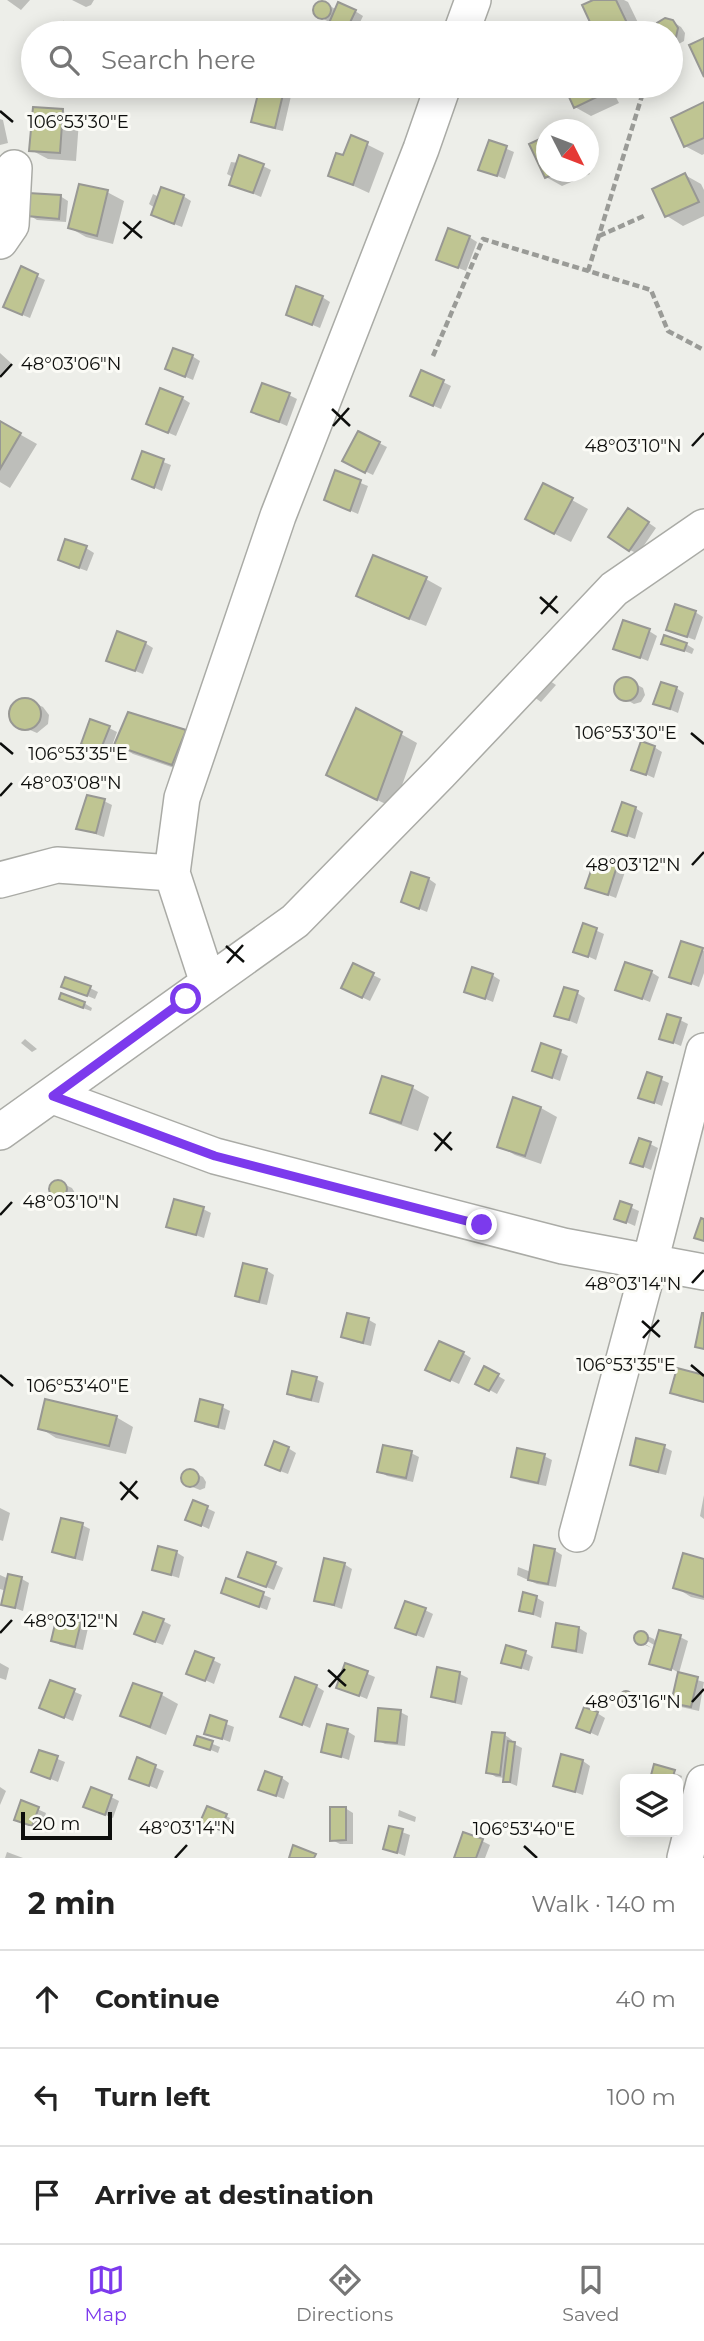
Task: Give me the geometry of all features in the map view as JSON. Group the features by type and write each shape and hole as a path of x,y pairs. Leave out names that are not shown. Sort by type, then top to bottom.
{"street":[{"path":"465,21 473,0"},
{"path":"208,983 172,873 182,797 278,516 439,98"},
{"path":"0,241 11,225 14,168"},
{"path":"0,1132 295,921 450,763 614,589 704,527"},
{"path":"0,880 57,865 172,873"},
{"path":"578,1534 704,1051"},
{"path":"53,1096 215,1156 563,1246 704,1272"},
{"path":"685,1858 704,1783"}],"path":[{"path":"587,271 641,98"},
{"path":"598,236 646,215"},
{"path":"433,356 483,239 651,290 668,331 704,350"}],"building":[{"path":"593,0 616,0 626,21 589,21 582,5"},
{"path":"318,1 326,1 331,10 329,17 318,19 313,14 313,6"},
{"path":"338,2 356,10 351,21 330,21"},
{"path":"704,38 704,77 689,45"},
{"path":"257,98 282,98 275,128 251,122"},
{"path":"569,98 595,98 574,108"},
{"path":"704,102 704,138 684,147 671,118"},
{"path":"33,107 63,109 60,153 29,151"},
{"path":"351,135 368,142 353,185 328,176 336,153 343,155"},
{"path":"489,140 507,146 497,176 478,170"},
{"path":"536,141 536,159 529,144"},
{"path":"239,155 264,164 253,193 229,185"},
{"path":"685,173 699,202 665,217 652,189"},
{"path":"79,184 108,190 97,236 68,228"},
{"path":"161,187 184,195 174,224 151,215"},
{"path":"28,193 61,195 59,219 27,216"},
{"path":"448,228 470,236 458,268 436,260"},
{"path":"21,266 38,274 22,315 3,307"},
{"path":"296,286 323,296 312,325 286,315"},
{"path":"173,348 193,355 185,377 165,369"},
{"path":"421,370 444,380 433,406 410,396"},
{"path":"262,383 290,393 279,422 251,412"},
{"path":"160,388 183,397 168,433 146,424"},
{"path":"0,421 21,433 0,469"},
{"path":"358,431 380,442 365,473 342,461"},
{"path":"142,451 164,459 154,488 132,479"},
{"path":"335,470 361,480 350,511 324,500"},
{"path":"543,483 573,498 554,534 525,519"},
{"path":"628,508 649,522 629,551 608,537"},
{"path":"65,539 87,546 79,568 58,560"},
{"path":"373,555 427,577 409,619 356,596"},
{"path":"675,604 696,611 687,637 666,630"},
{"path":"623,620 650,629 640,658 613,649"},
{"path":"117,631 146,642 135,671 106,661"},
{"path":"664,635 687,643 684,651 661,644"},
{"path":"626,677 634,681 638,689 634,697 626,701 618,697 614,689 618,681"},
{"path":"661,682 677,687 670,709 653,704"},
{"path":"25,698 36,703 41,714 36,725 25,730 14,725 9,714 14,703"},
{"path":"356,708 402,732 377,800 326,775"},
{"path":"128,712 186,730 172,765 114,745"},
{"path":"90,719 110,726 100,751 81,744"},
{"path":"641,741 655,746 646,775 631,770"},
{"path":"87,795 105,799 96,833 76,829"},
{"path":"622,802 636,807 627,836 612,831"},
{"path":"595,859 617,866 608,895 585,888"},
{"path":"411,872 429,878 419,909 401,902"},
{"path":"583,923 597,928 588,957 573,952"},
{"path":"681,941 703,948 691,984 669,977"},
{"path":"625,962 652,971 642,999 615,990"},
{"path":"353,963 374,973 362,998 341,988"},
{"path":"472,967 493,974 485,999 464,992"},
{"path":"65,977 91,986 87,996 61,987"},
{"path":"564,987 578,991 569,1020 554,1016"},
{"path":"61,993 85,1002 83,1008 59,999"},
{"path":"667,1014 681,1018 673,1043 659,1039"},
{"path":"541,1043 561,1050 552,1078 532,1071"},
{"path":"647,1072 662,1077 654,1103 638,1098"},
{"path":"382,1076 413,1086 401,1123 370,1113"},
{"path":"513,1097 541,1107 525,1156 497,1147"},
{"path":"639,1138 651,1142 643,1167 630,1163"},
{"path":"54,1180 62,1180 67,1189 65,1196 54,1198 49,1193 49,1185"},
{"path":"174,1199 204,1207 196,1235 166,1227"},
{"path":"620,1201 632,1205 626,1223 614,1219"},
{"path":"701,1218 704,1219 704,1241 694,1238"},
{"path":"243,1263 267,1269 259,1302 235,1296"},
{"path":"347,1313 369,1318 363,1343 341,1337"},
{"path":"704,1313 704,1349 695,1347"},
{"path":"439,1341 464,1352 450,1381 425,1370"},
{"path":"484,1366 499,1374 489,1391 475,1384"},
{"path":"677,1368 704,1375 704,1402 670,1393"},
{"path":"292,1371 317,1377 311,1400 287,1394"},
{"path":"45,1399 117,1416 109,1446 38,1429"},
{"path":"200,1399 223,1405 218,1427 195,1421"},
{"path":"636,1438 665,1445 658,1472 630,1465"},
{"path":"274,1441 289,1447 280,1471 265,1465"},
{"path":"383,1445 412,1451 406,1478 377,1472"},
{"path":"517,1448 545,1454 538,1483 511,1477"},
{"path":"186,1469 194,1469 199,1478 197,1485 186,1487 181,1482 181,1474"},
{"path":"193,1500 208,1506 201,1526 185,1520"},
{"path":"61,1518 83,1523 75,1558 52,1552"},
{"path":"534,1545 555,1549 548,1584 528,1580"},
{"path":"158,1546 177,1551 171,1575 152,1570"},
{"path":"247,1552 276,1562 266,1587 238,1577"},
{"path":"683,1553 704,1559 704,1597 673,1588"},
{"path":"324,1558 345,1563 334,1605 314,1601"},
{"path":"8,1574 22,1577 15,1608 1,1605"},
{"path":"226,1578 264,1592 259,1607 221,1593"},
{"path":"523,1592 537,1596 533,1614 519,1611"},
{"path":"405,1601 426,1608 416,1635 395,1628"},
{"path":"143,1612 164,1619 155,1642 134,1634"},
{"path":"57,1616 81,1622 75,1647 51,1641"},
{"path":"556,1623 579,1627 576,1651 552,1647"},
{"path":"659,1630 681,1635 671,1670 649,1664"},
{"path":"641,1631 646,1633 646,1643 641,1645 636,1643 634,1638 636,1633"},
{"path":"506,1645 526,1651 521,1668 501,1663"},
{"path":"195,1651 214,1658 205,1681 186,1674"},
{"path":"345,1663 368,1671 359,1696 336,1688"},
{"path":"437,1667 460,1672 455,1702 431,1697"},
{"path":"678,1672 698,1677 691,1707 671,1703"},
{"path":"295,1677 317,1685 302,1725 280,1717"},
{"path":"50,1680 75,1689 64,1718 39,1708"},
{"path":"133,1683 162,1693 150,1727 120,1716"},
{"path":"621,1692 631,1692 631,1702 621,1702"},
{"path":"584,1707 598,1712 590,1733 576,1728"},
{"path":"378,1708 401,1710 397,1743 375,1741"},
{"path":"210,1715 227,1721 222,1739 204,1734"},
{"path":"327,1724 348,1729 341,1757 321,1752"},
{"path":"492,1732 505,1733 500,1775 486,1773"},
{"path":"197,1736 213,1741 210,1750 194,1745"},
{"path":"508,1741 515,1742 510,1782 503,1782"},
{"path":"39,1750 58,1756 50,1779 31,1772"},
{"path":"561,1754 583,1760 575,1792 553,1786"},
{"path":"137,1757 156,1765 149,1786 129,1779"},
{"path":"654,1764 675,1770 674,1774 651,1774"},
{"path":"265,1771 282,1777 276,1796 258,1790"},
{"path":"91,1787 112,1795 105,1815 83,1807"},
{"path":"21,1800 39,1807 32,1826 14,1820"},
{"path":"207,1806 227,1814 220,1830 200,1822"},
{"path":"330,1807 346,1807 346,1840 330,1841"},
{"path":"389,1826 403,1829 397,1853 383,1849"},
{"path":"463,1832 483,1839 476,1858 454,1858"},
{"path":"293,1845 316,1854 314,1858 289,1858"}],"route":[{"path":"186,999 53,1096 215,1156 482,1225"}]}
